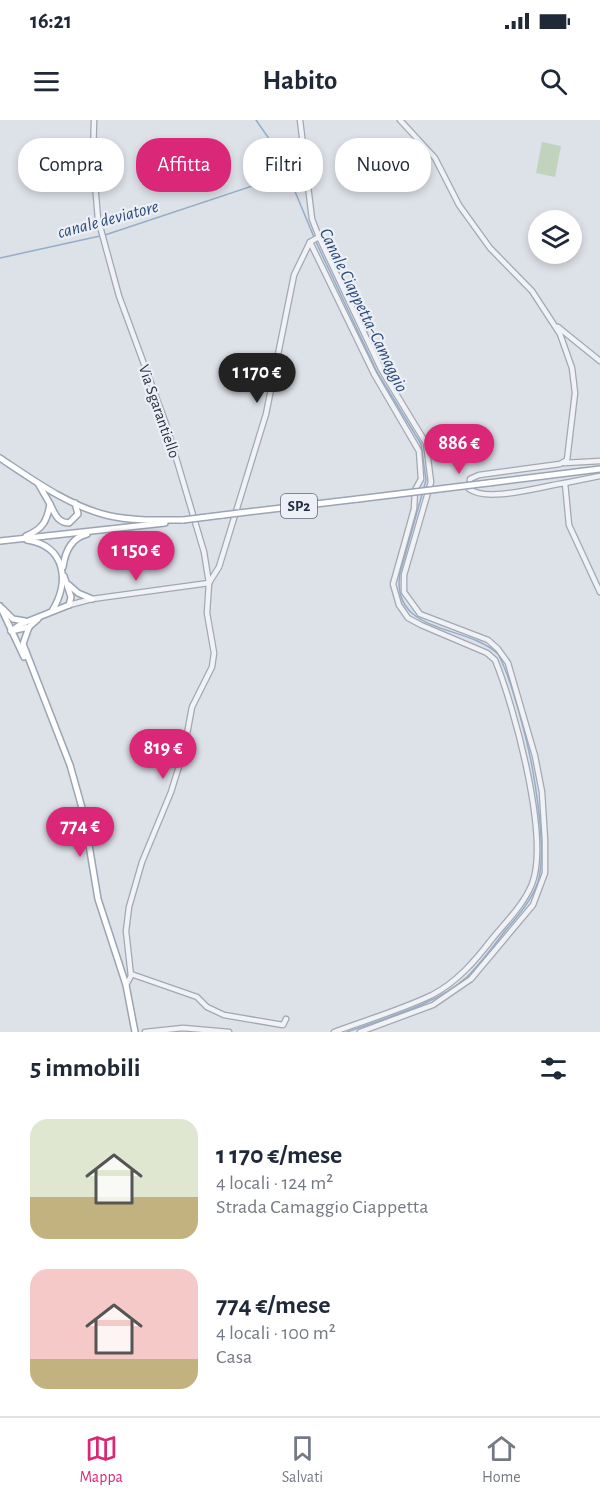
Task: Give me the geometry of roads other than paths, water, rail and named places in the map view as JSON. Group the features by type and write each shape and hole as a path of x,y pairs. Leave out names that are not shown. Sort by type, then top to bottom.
{"main road":[{"path":"0,458 38,483 75,503 101,513 122,518 183,520"},
{"name":"SP2","path":"0,541 600,469"},
{"path":"38,483 57,518 69,523 78,514 75,503"},
{"path":"19,539 40,529 47,521 50,504"},
{"path":"69,605 63,590 65,554 71,544 81,536 106,529"},
{"path":"19,539 41,544 52,550 68,584 71,597 69,605"},
{"path":"68,584 78,593 92,599"},
{"path":"52,611 63,590"},
{"path":"11,631 69,605"},
{"path":"0,606 13,619 29,624"},
{"path":"0,606 35,680 70,765 84,815 98,899 126,986 135,1032"},
{"path":"29,624 23,644 35,680"}],"street":[{"name":"Via Sgarantiello","path":"94,120 95,202 101,232 119,296 183,478 204,552 209,583"},
{"path":"300,120 314,239 345,313 393,409 413,438 420,460 422,480 415,490 414,509 394,574 395,594 408,618 488,653 495,660 521,741 531,794 536,869 533,882 519,905 460,975 433,994 334,1032"},
{"path":"400,120 435,158 459,204 490,248 532,291 555,324 567,351 575,393 567,460 564,463"},
{"path":"314,239 353,309 381,369 426,443 432,472 404,575 404,592 414,609 435,622 488,640 508,663 542,792 545,873 539,893 528,912 461,988 433,1005 360,1032"},
{"path":"126,986 130,982 131,974 126,931 129,907 142,862 171,792 184,750 192,707 214,660 214,645 207,613 209,583 219,567 263,425 288,298 298,265 314,239"},
{"path":"345,313 353,309"},
{"path":"555,324 600,361"},
{"path":"393,409 402,403"},
{"path":"600,461 564,463 487,473 473,477 468,483 474,493 501,494 600,477"},
{"path":"565,483 569,525 600,592"},
{"path":"408,530 417,532"},
{"path":"69,605 92,599 209,583"},
{"path":"431,630 435,622"},
{"path":"506,693 516,691"},
{"path":"531,794 542,792"},
{"path":"519,905 528,912"},
{"path":"131,974 197,997 207,1007 234,1018 283,1024 286,1019"},
{"path":"377,1016 380,1025"},
{"path":"146,1032 183,1028 229,1032"}],"waterway":[{"name":"Canale Ciappetta-Camaggio","path":"256,120 279,153 316,242 377,372 421,444 426,480 400,573 400,593 407,608 418,618 484,644 498,654 509,679 523,729 539,812 541,857 538,882 524,908 477,966 467,977 440,996 410,1010 347,1032"},
{"name":"canale deviatore","path":"105,235 243,189"},
{"name":"canale deviatore","path":"0,258 100,236"}]}
